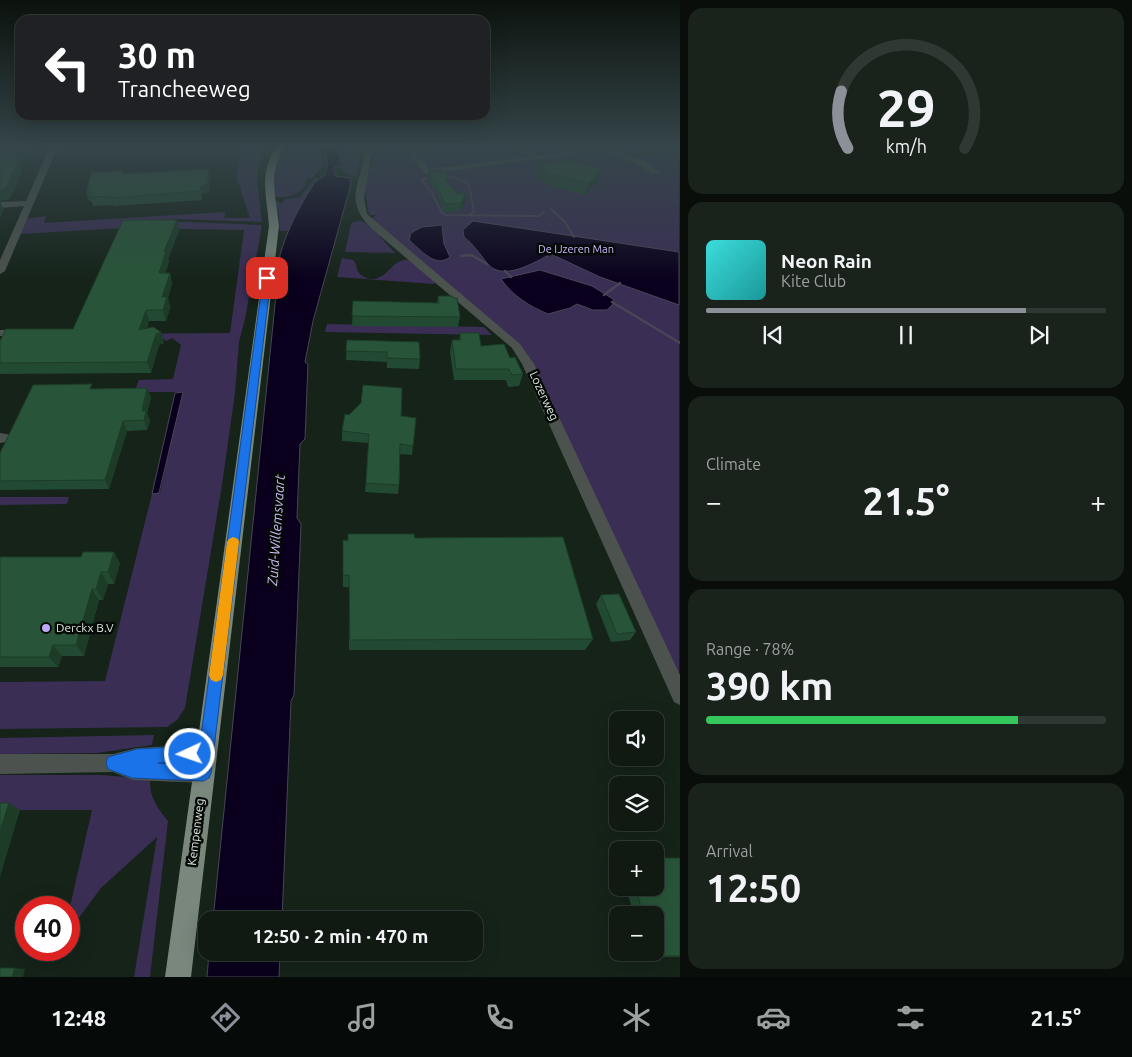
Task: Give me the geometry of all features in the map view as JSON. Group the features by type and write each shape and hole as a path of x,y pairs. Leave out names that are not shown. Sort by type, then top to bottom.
{"main road":[{"name":"Kempenweg","path":"178,977 274,226 269,192"}],"street":[{"path":"0,271 34,192"},
{"name":"Lozerweg","path":"361,192 361,210 375,227 516,346 528,364 680,696"},
{"path":"0,205 29,203"},
{"path":"0,333 36,333"},
{"path":"0,764 114,763 132,770 205,763"}],"green space":[{"path":"241,192 258,192 262,222 175,219 164,221 262,225 239,342 235,393 222,485 185,708 177,720 167,727 0,729 0,682 105,681 152,494 160,493 182,392 134,392 139,380 173,379 181,345 172,338 166,341 156,334 79,334 230,333 244,230 123,228 19,234 25,219 46,216 44,223 225,212 224,218 250,218"},
{"path":"273,192 299,192 283,197 273,196"},
{"path":"304,192 309,192 288,231 280,231 279,215 274,199 282,204 285,199 300,197"},
{"name":"De IJzeren Man","path":"365,192 679,192 679,698 550,407 509,340 371,219 377,215 369,215"},
{"path":"361,221 369,226 396,253 345,252 351,224"},
{"path":"342,258 353,260 360,274 370,279 379,277 397,263 409,259 435,282 434,284 337,277"},
{"path":"327,324 484,327 492,335 325,332"},
{"path":"0,497 69,497 67,504 0,505"},
{"path":"154,735 152,745 97,753 0,754 0,738"},
{"path":"0,775 101,775 150,779 154,801 168,821 150,977 134,977 157,837 101,888 80,916 80,896 72,896 92,810 0,810"}],"water":[{"name":"Zuid-Willemsvaart","path":"309,192 349,192 313,321 305,362 308,364 305,439 300,444 297,518 301,524 282,911 214,911 280,255 290,228"},
{"path":"473,221 679,252 679,305 600,277 551,254 519,269 501,271 494,269 464,237 463,230"},
{"path":"442,225 444,244 450,257 444,260 433,259 409,240 411,233 422,227"},
{"path":"540,270 592,286 613,299 614,303 607,310 593,310 577,304 548,314 522,300 501,279"},
{"path":"183,392 159,493 152,494 175,393"},
{"path":"208,961 280,961 279,977 207,977"}],"building":[{"path":"86,192 192,192 111,198 112,196 90,197 92,192"},
{"path":"439,192 466,194 461,203 445,204"},
{"path":"123,220 177,220 164,251 166,251 159,273 170,273 162,297 167,297 163,310 146,310 139,330 153,327 161,332 156,334 147,362 0,363 0,341 6,329 73,329"},
{"path":"438,296 457,298 460,317 352,316 353,301 439,303"},
{"path":"460,333 479,333 481,346 504,344 510,358 515,357 523,374 512,375 509,369 456,369 452,340 461,340"},
{"path":"347,340 419,342 420,359 387,358 387,352 346,351"},
{"path":"92,384 90,389 147,388 142,411 146,411 144,420 123,421 105,480 0,481 0,453 33,385"},
{"path":"363,385 402,388 401,416 416,418 413,446 400,444 399,485 366,483 369,434 342,431 345,414 349,415 361,403"},
{"path":"348,534 414,534 415,538 563,537 593,639 350,640 349,575 343,575 343,540 348,541"},
{"name":"Derckx B.V","path":"83,552 114,552 108,572 101,572 96,589 92,589 76,645 53,645 49,657 0,657 0,557 81,557"},
{"path":"619,594 636,632 617,634 601,595"},
{"path":"0,803 9,803 0,831"},
{"path":"664,858 680,858 680,956 664,956 664,906 641,906 638,896 664,896"},
{"path":"0,968 15,968 12,977 0,977"}],"waterway":[{"path":"431,192 442,213 445,215 539,216 544,212"},
{"path":"470,192 474,211 471,214"},
{"path":"550,208 565,222 574,237"},
{"path":"461,256 471,255 487,264"},
{"path":"505,271 511,277"},
{"path":"604,295 620,283"},
{"path":"612,302 680,343"}],"slow traffic":[{"path":"216,675 233,542"}],"place":[{"name":"Derckx B.V","path":"46,628"}],"route":[{"path":"190,754 137,757 114,763 132,770 203,773 267,278"}]}
